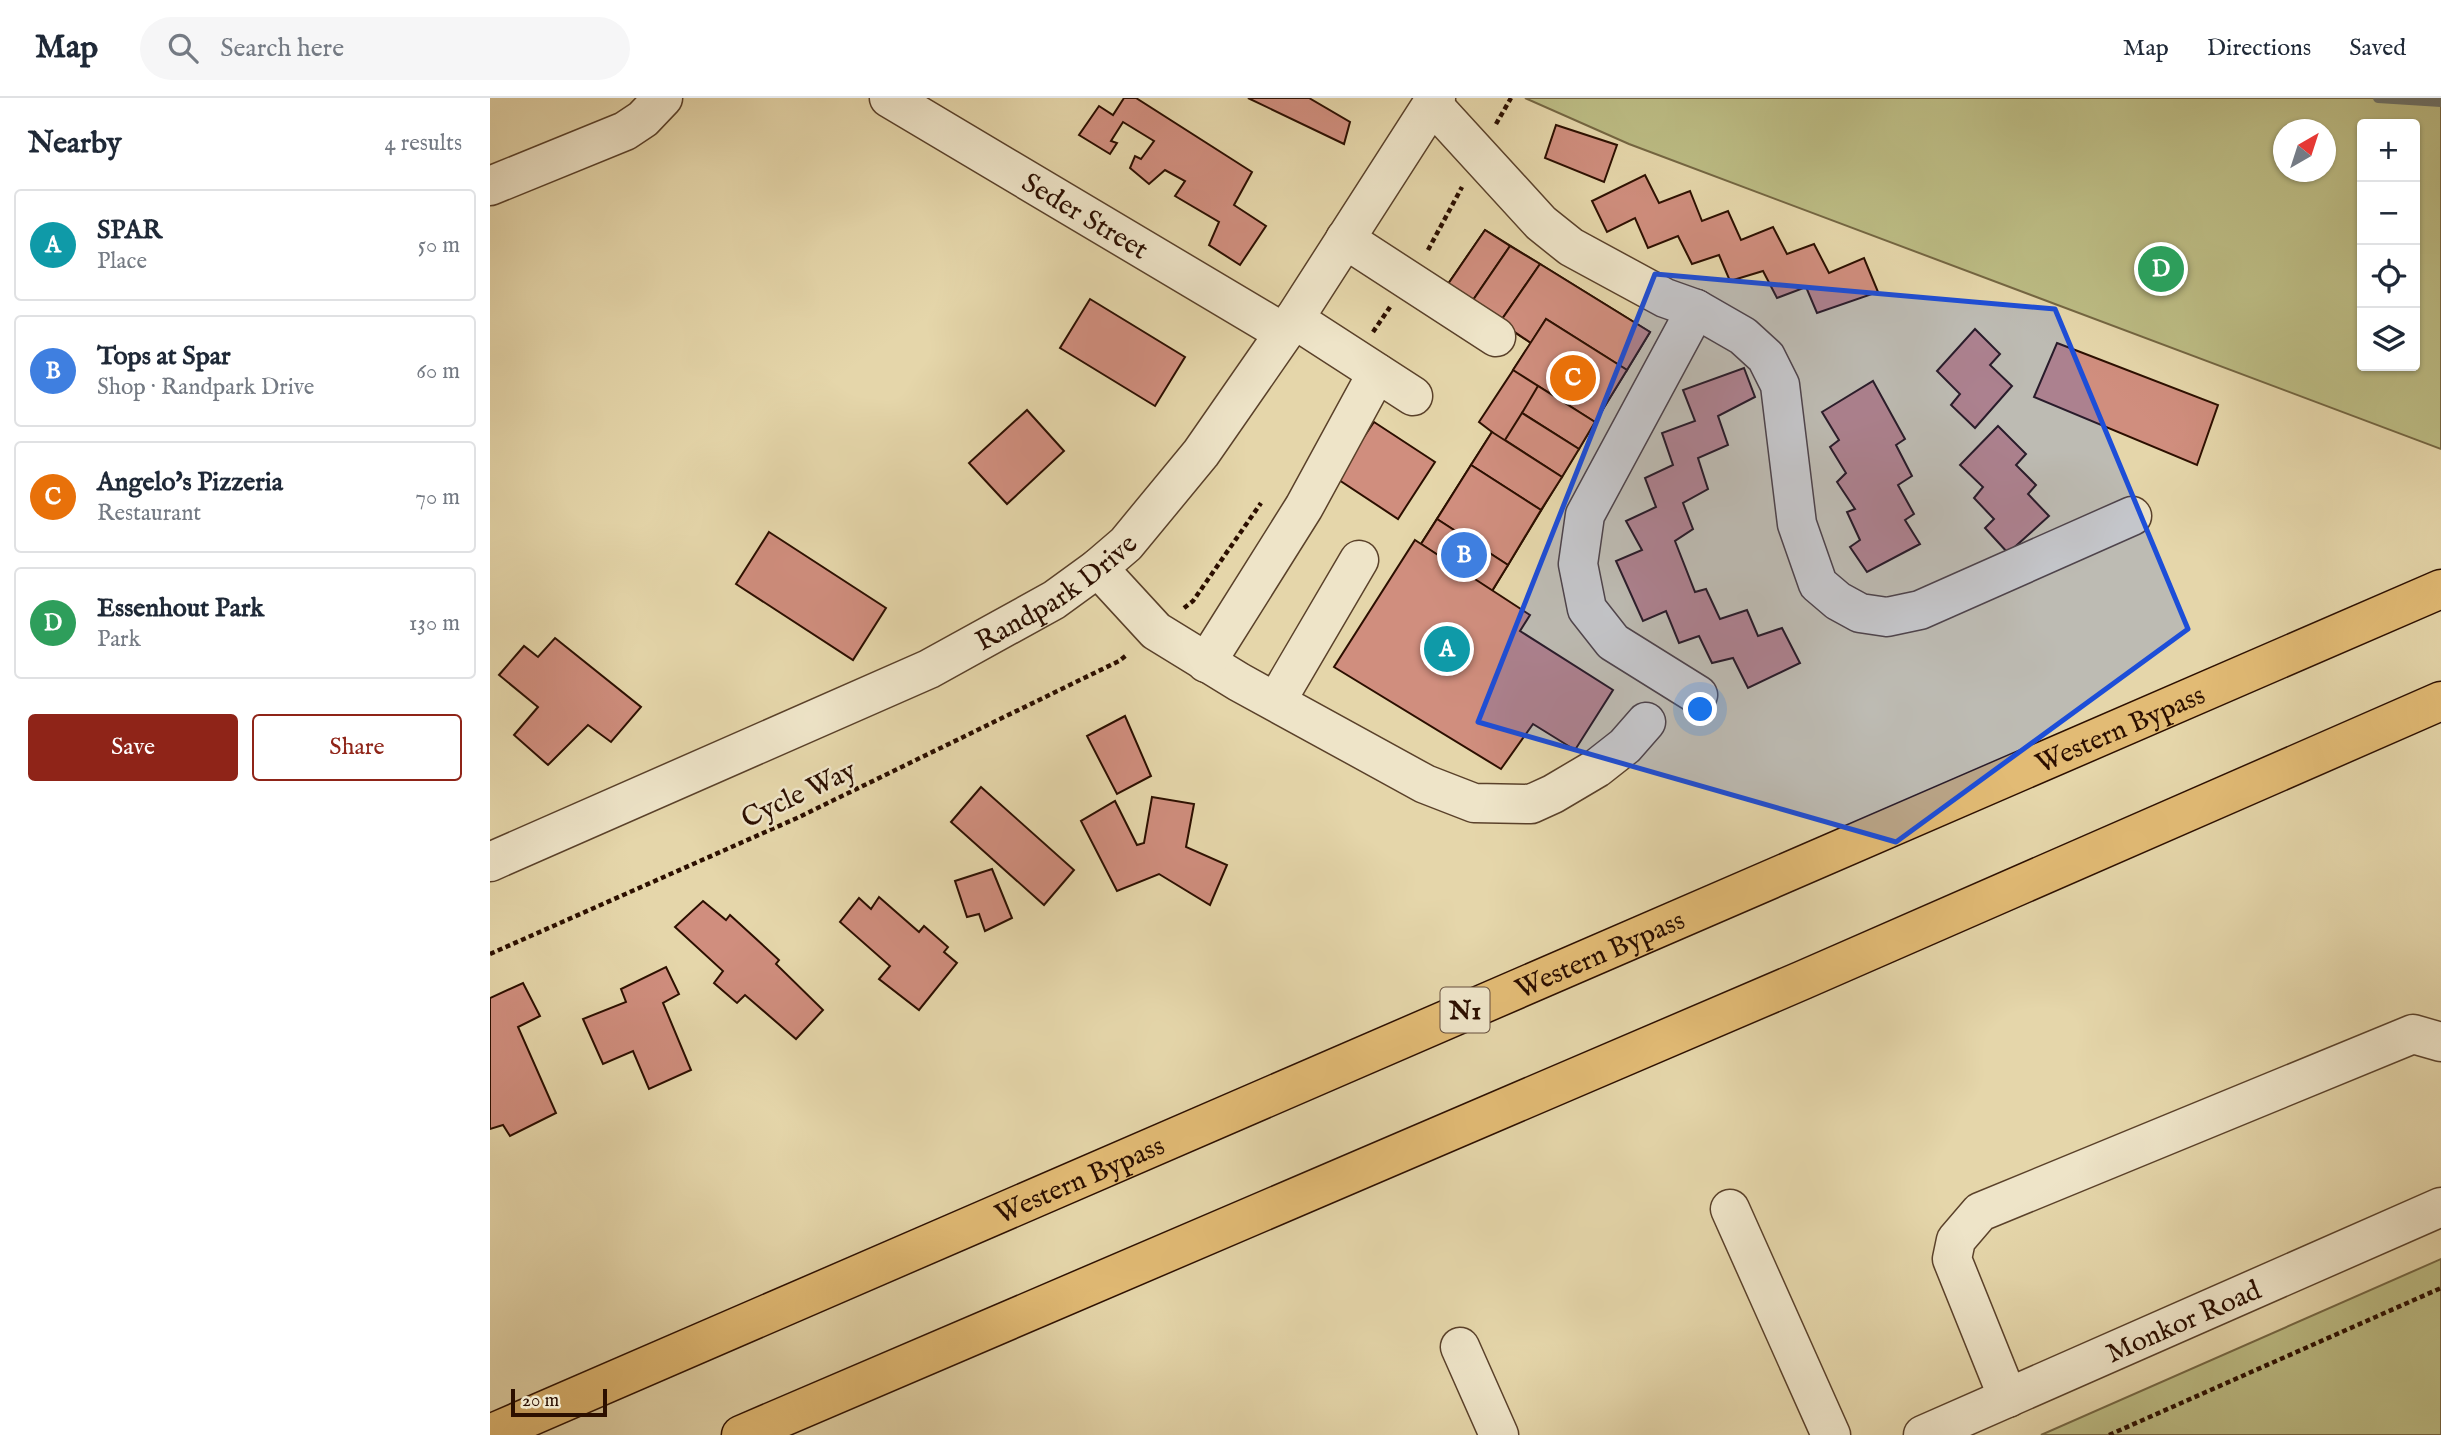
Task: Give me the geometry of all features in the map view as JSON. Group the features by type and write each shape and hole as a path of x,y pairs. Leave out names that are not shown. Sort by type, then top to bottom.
{"highway":[{"name":"Western Bypass","path":"490,1434 2441,589"},
{"path":"741,1435 1803,980 2441,701"}],"street":[{"path":"490,187 625,131 643,120 663,98"},
{"name":"Seder Street","path":"889,98 1289,326 1377,373 1413,396"},
{"path":"1434,101 1541,223 1571,247 1665,298 1696,309 1743,336 1766,357 1780,385 1797,524 1804,549 1818,584 1838,601 1860,613 1887,617 1920,610 2132,516"},
{"name":"Randpark Drive","path":"490,862 929,669 1054,600 1098,568 1126,544 1201,453 1289,326 1434,101"},
{"path":"1345,239 1496,337"},
{"path":"1696,309 1585,515 1578,564 1587,610 1613,642 1698,695"},
{"path":"1206,663 1304,507 1377,373"},
{"path":"1277,700 1359,559"},
{"path":"1098,568 1156,631 1206,663 1435,788 1474,803 1506,806 1531,804 1553,794 1597,768 1625,746 1646,722"},
{"path":"2008,1398 1952,1259 1956,1240 1980,1212 2413,1034 2441,1042"},
{"name":"Monkor Road","path":"1923,1435 2441,1207"},
{"path":"1730,1209 1831,1435"},
{"path":"1460,1347 1499,1435"}],"path":[{"name":"Cycle Way","path":"490,954 797,818 1119,661"},
{"path":"2109,1435 2441,1288"}],"highlighted area":[{"path":"1655,274 2055,309 2188,629 1896,842 1478,722"}],"green space":[{"path":"1525,98 2441,98 2441,449 1629,144"},
{"path":"2441,1259 2441,1435 2041,1435"}],"building":[{"path":"1124,98 1136,98 1252,172 1234,205 1266,226 1240,265 1209,245 1219,222 1175,196 1185,181 1165,170 1149,184 1130,168 1135,156 1141,159 1154,141 1123,122 1111,141 1117,143 1110,154 1079,135 1099,106 1113,115"},
{"path":"1248,98 1309,98 1350,122 1344,144"},
{"path":"1556,125 1617,145 1604,182 1545,158"},
{"path":"1645,175 1659,203 1690,191 1702,221 1728,211 1741,240 1773,227 1787,254 1814,244 1829,273 1864,258 1878,292 1817,313 1806,287 1777,298 1763,271 1730,281 1719,255 1692,264 1678,236 1648,248 1635,218 1607,232 1592,201"},
{"path":"1485,230 1650,332 1492,591 1421,544 1492,432 1479,422 1531,343 1446,287"},
{"path":"1485,230 1510,246 1471,303 1446,287"},
{"path":"1510,246 1540,264 1500,322 1471,303"},
{"path":"1540,264 1650,332 1627,370 1546,319 1531,343 1500,322"},
{"path":"1090,299 1185,357 1155,406 1060,348"},
{"path":"1546,319 1627,370 1595,422 1513,370"},
{"path":"1975,329 2000,354 1990,365 2012,386 1975,428 1951,405 1960,394 1937,371"},
{"path":"2057,343 2218,405 2197,465 2034,397"},
{"path":"1744,368 1755,397 1718,416 1728,445 1698,458 1708,489 1683,503 1693,529 1675,541 1695,592 1706,589 1720,619 1747,610 1758,636 1782,628 1800,663 1748,688 1733,658 1712,663 1699,636 1679,643 1666,611 1643,621 1616,561 1642,550 1626,521 1656,507 1645,478 1673,465 1662,433 1695,421 1683,390"},
{"path":"1873,381 1905,439 1896,445 1912,476 1898,485 1914,514 1905,520 1920,544 1867,572 1850,547 1860,540 1847,512 1855,509 1837,482 1846,473 1830,447 1839,440 1822,412"},
{"path":"1538,386 1595,422 1579,449 1522,413"},
{"path":"1027,410 1064,451 1007,504 969,463"},
{"path":"1522,413 1579,449 1562,477 1505,440"},
{"path":"1374,422 1435,462 1398,519 1336,478"},
{"path":"1998,426 2026,454 2016,465 2036,485 2028,494 2049,516 2008,553 1985,528 1994,519 1974,498 1983,487 1960,465"},
{"path":"1492,432 1562,477 1541,510 1471,465"},
{"path":"1471,465 1541,510 1508,565 1437,519"},
{"path":"1437,519 1508,565 1492,591 1421,544"},
{"path":"769,532 886,608 853,660 736,584"},
{"path":"1415,540 1530,615 1520,631 1613,690 1575,750 1533,724 1501,769 1334,667"},
{"path":"555,638 641,707 611,742 588,725 548,765 514,735 538,707 499,675 524,646 538,657"},
{"path":"1125,716 1151,776 1117,794 1087,736"},
{"path":"981,787 1074,870 1044,905 951,822"},
{"path":"1152,797 1194,804 1186,847 1227,865 1210,905 1159,874 1117,891 1081,821 1115,801 1137,845 1144,843"},
{"path":"992,869 1012,918 985,931 979,914 967,917 955,881"},
{"path":"879,897 919,932 924,926 948,947 944,952 957,963 919,1010 879,979 890,966 840,922 859,898 871,909"},
{"path":"703,901 726,920 730,915 779,960 776,964 823,1010 796,1039 745,995 737,1003 714,983 723,971 675,927"},
{"path":"666,967 679,994 663,1003 691,1070 649,1089 633,1051 603,1064 583,1019 626,1002 621,989"},
{"path":"523,983 540,1016 518,1027 556,1113 510,1136 503,1125 490,1129 490,998"}],"waterway":[{"path":"2378,98 2441,102"}],"place":[{"name":"Essenhout Park","path":"2161,269"},
{"name":"Angelo's Pizzeria","path":"1573,378"},
{"name":"Tops at Spar","path":"1464,555"},
{"name":"SPAR","path":"1447,649"}]}
